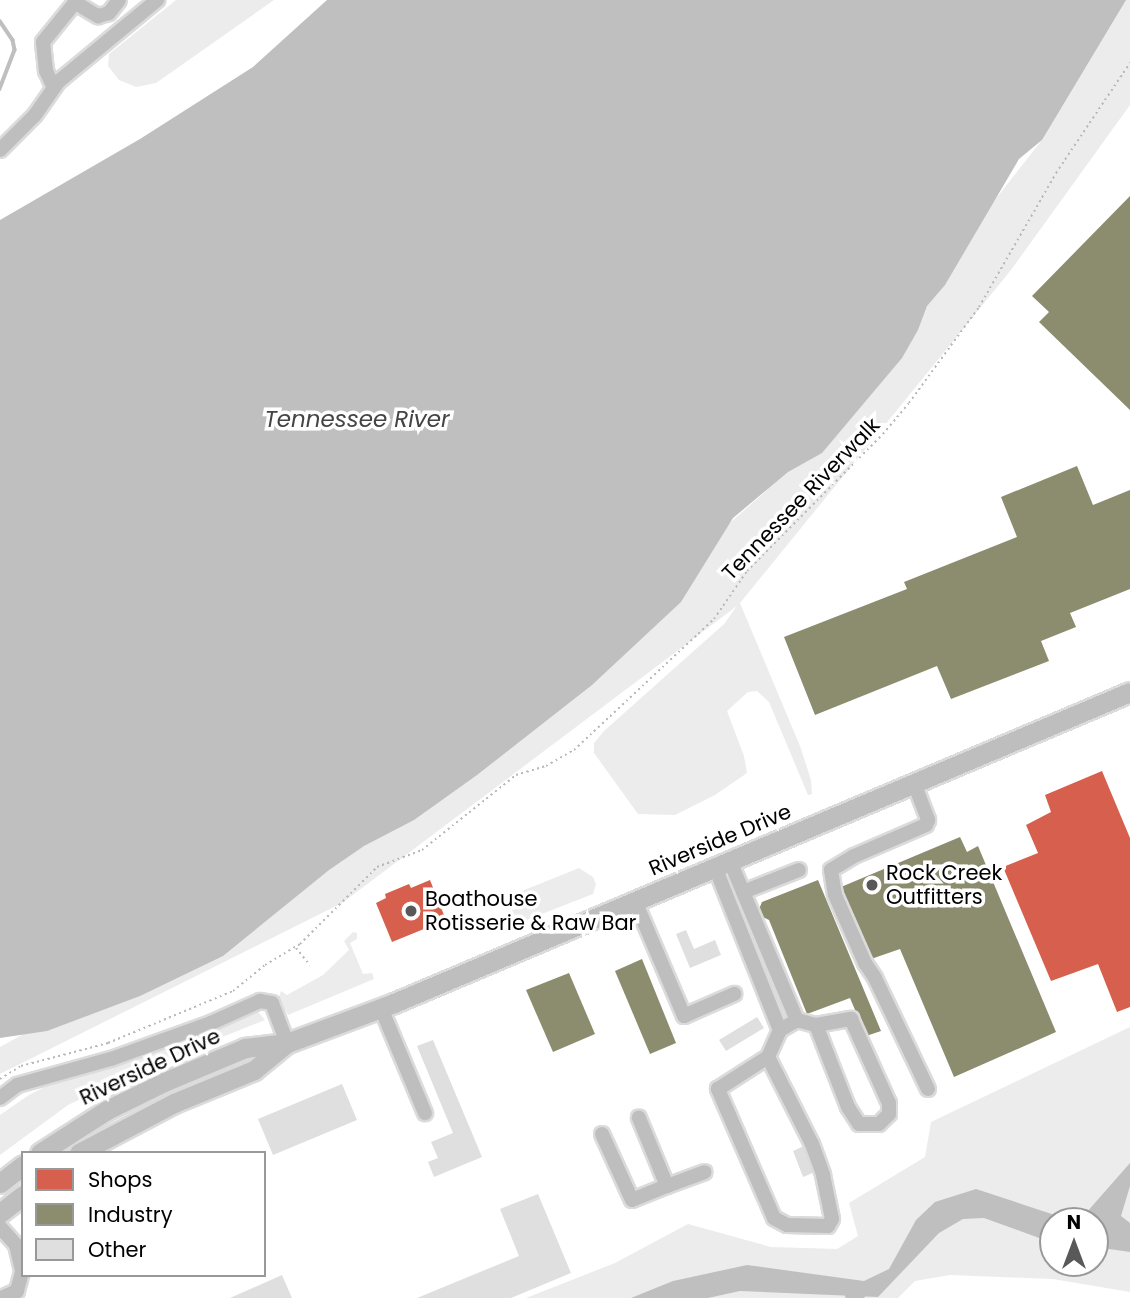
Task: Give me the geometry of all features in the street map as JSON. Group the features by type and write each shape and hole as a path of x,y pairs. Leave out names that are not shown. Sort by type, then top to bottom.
{"main road":[{"name":"Riverside Drive","path":"43,1151 107,1110 164,1082 245,1048 287,1042 381,1008 1130,692"},
{"name":"Riverside Drive","path":"83,1151 174,1103 254,1070 287,1042"},
{"path":"0,1183 21,1167"},
{"path":"0,1213 21,1197"}],"lane":[{"path":"53,86 46,71 43,41 60,18 77,1 98,16 108,13 119,0"},
{"path":"0,150 35,115 53,86 158,0"},
{"path":"914,783 928,820 926,825 854,856 831,870 835,895 928,1089"},
{"path":"723,864 743,892 797,1020"},
{"path":"723,864 780,1030"},
{"path":"743,892 799,870"},
{"path":"635,901 684,1016 734,993"},
{"path":"0,1098 17,1085 111,1059 211,1023 260,1001 272,1003 287,1042"},
{"path":"381,1008 425,1113"},
{"path":"768,1057 812,1144 823,1175 832,1219 828,1226 787,1225 774,1218 718,1089 768,1057 780,1030 797,1020 816,1026 851,1019 889,1103 889,1114 879,1124 859,1124 848,1107 816,1026"},
{"path":"639,1118 667,1186"},
{"path":"602,1134 632,1200 705,1172"},
{"path":"0,1227 16,1245 21,1268"},
{"path":"1,1298 17,1291 21,1276"}],"path":[{"name":"Tennessee Riverwalk","path":"0,1079 21,1066 108,1043 233,990 265,965 296,947 328,919 377,867 422,850 516,775 546,766 574,750 714,619 747,571 883,434 979,307 1056,173 1130,63"},
{"path":"296,947 310,965"}],"shaded area":[{"path":"176,0 274,0 156,83 136,87 119,80 108,66 109,54"},
{"path":"1114,0 1130,0 1130,105 1011,270 740,603 800,746 811,780 812,794 808,795 769,702 757,691 748,692 727,711 744,756 747,773 715,795 675,815 638,814 594,753 594,743 604,731 724,624 737,606 342,903 0,1074 0,1047 364,846 766,491 1042,140"},
{"path":"579,868 593,877 596,884 593,894 516,924 511,906 517,893"},
{"path":"729,883 733,885 789,1017 784,1023"},
{"path":"353,932 357,933 357,939 350,943 363,974 372,973 374,979 288,1015 278,999 281,991 287,995 323,975 349,950 344,941"},
{"path":"255,1008 265,1020 165,1060 68,1105 0,1155 0,1115 29,1095 52,1083 181,1041"},
{"path":"1130,1027 1130,1292 1053,1279 950,1275 915,1281 898,1298 526,1298 615,1263 688,1224 771,1247 837,1249 858,1236 849,1203 925,1157 931,1122"}],"water":[{"name":"Tennessee River","path":"327,0 1126,0 1042,140 1019,159 945,285 927,306 918,330 902,358 822,453 788,472 733,518 681,602 592,685 477,775 414,820 364,846 329,870 223,956 140,996 47,1031 0,1038 0,220 140,139 253,67"},
{"path":"1130,1163 1130,1186 1121,1216 1130,1223 1130,1252 1109,1249 1109,1207 1091,1207"},
{"path":"976,1189 1039,1210 1039,1238 984,1218 963,1219 939,1233 878,1297 740,1291 708,1298 631,1298 673,1281 747,1265 864,1281 889,1269 916,1220 935,1202"}],"building: Shops":[{"path":"1102,771 1130,838 1130,1007 1117,1012 1098,964 1051,981 1003,867 1038,853 1026,825 1051,812 1045,795"},
{"name":"Boathouse Rotisserie & Raw Bar","path":"430,880 446,920 392,942 376,903 386,898 385,894 409,884 411,888"}],"building: Industry":[{"path":"1130,196 1130,410 1039,322 1049,312 1032,296"},
{"path":"1077,466 1093,505 1130,490 1130,589 1070,613 1076,627 1041,641 1049,661 951,699 937,666 815,715 784,637 907,589 904,582 1017,537 1001,497"},
{"path":"960,837 967,852 978,846 1056,1032 954,1077 900,949 871,959 841,887"},
{"path":"818,880 881,1031 866,1036 850,998 807,1014 769,920 757,914 762,902"},
{"path":"642,959 676,1043 650,1054 615,971"},
{"path":"569,973 595,1034 553,1052 526,990"}],"building: Other":[{"path":"686,930 694,949 715,940 721,955 690,968 676,934"},
{"path":"757,1017 764,1028 726,1051 719,1040"},
{"path":"433,1040 482,1157 434,1177 428,1162 438,1158 431,1142 453,1133 417,1046"},
{"path":"342,1084 357,1120 273,1155 258,1119"},
{"path":"804,1146 815,1172 803,1177 793,1151"},
{"path":"538,1194 571,1273 511,1298 417,1298 519,1256 500,1209"},
{"path":"282,1275 292,1298 230,1298"}],"waterway":[{"path":"0,21 13,40 15,50 0,89"},
{"path":"847,1296 863,1296"}],"place":[{"name":"Rock Creek Outfitters","path":"872,885"},
{"name":"Boathouse Rotisserie & Raw Bar","path":"411,911"}]}
